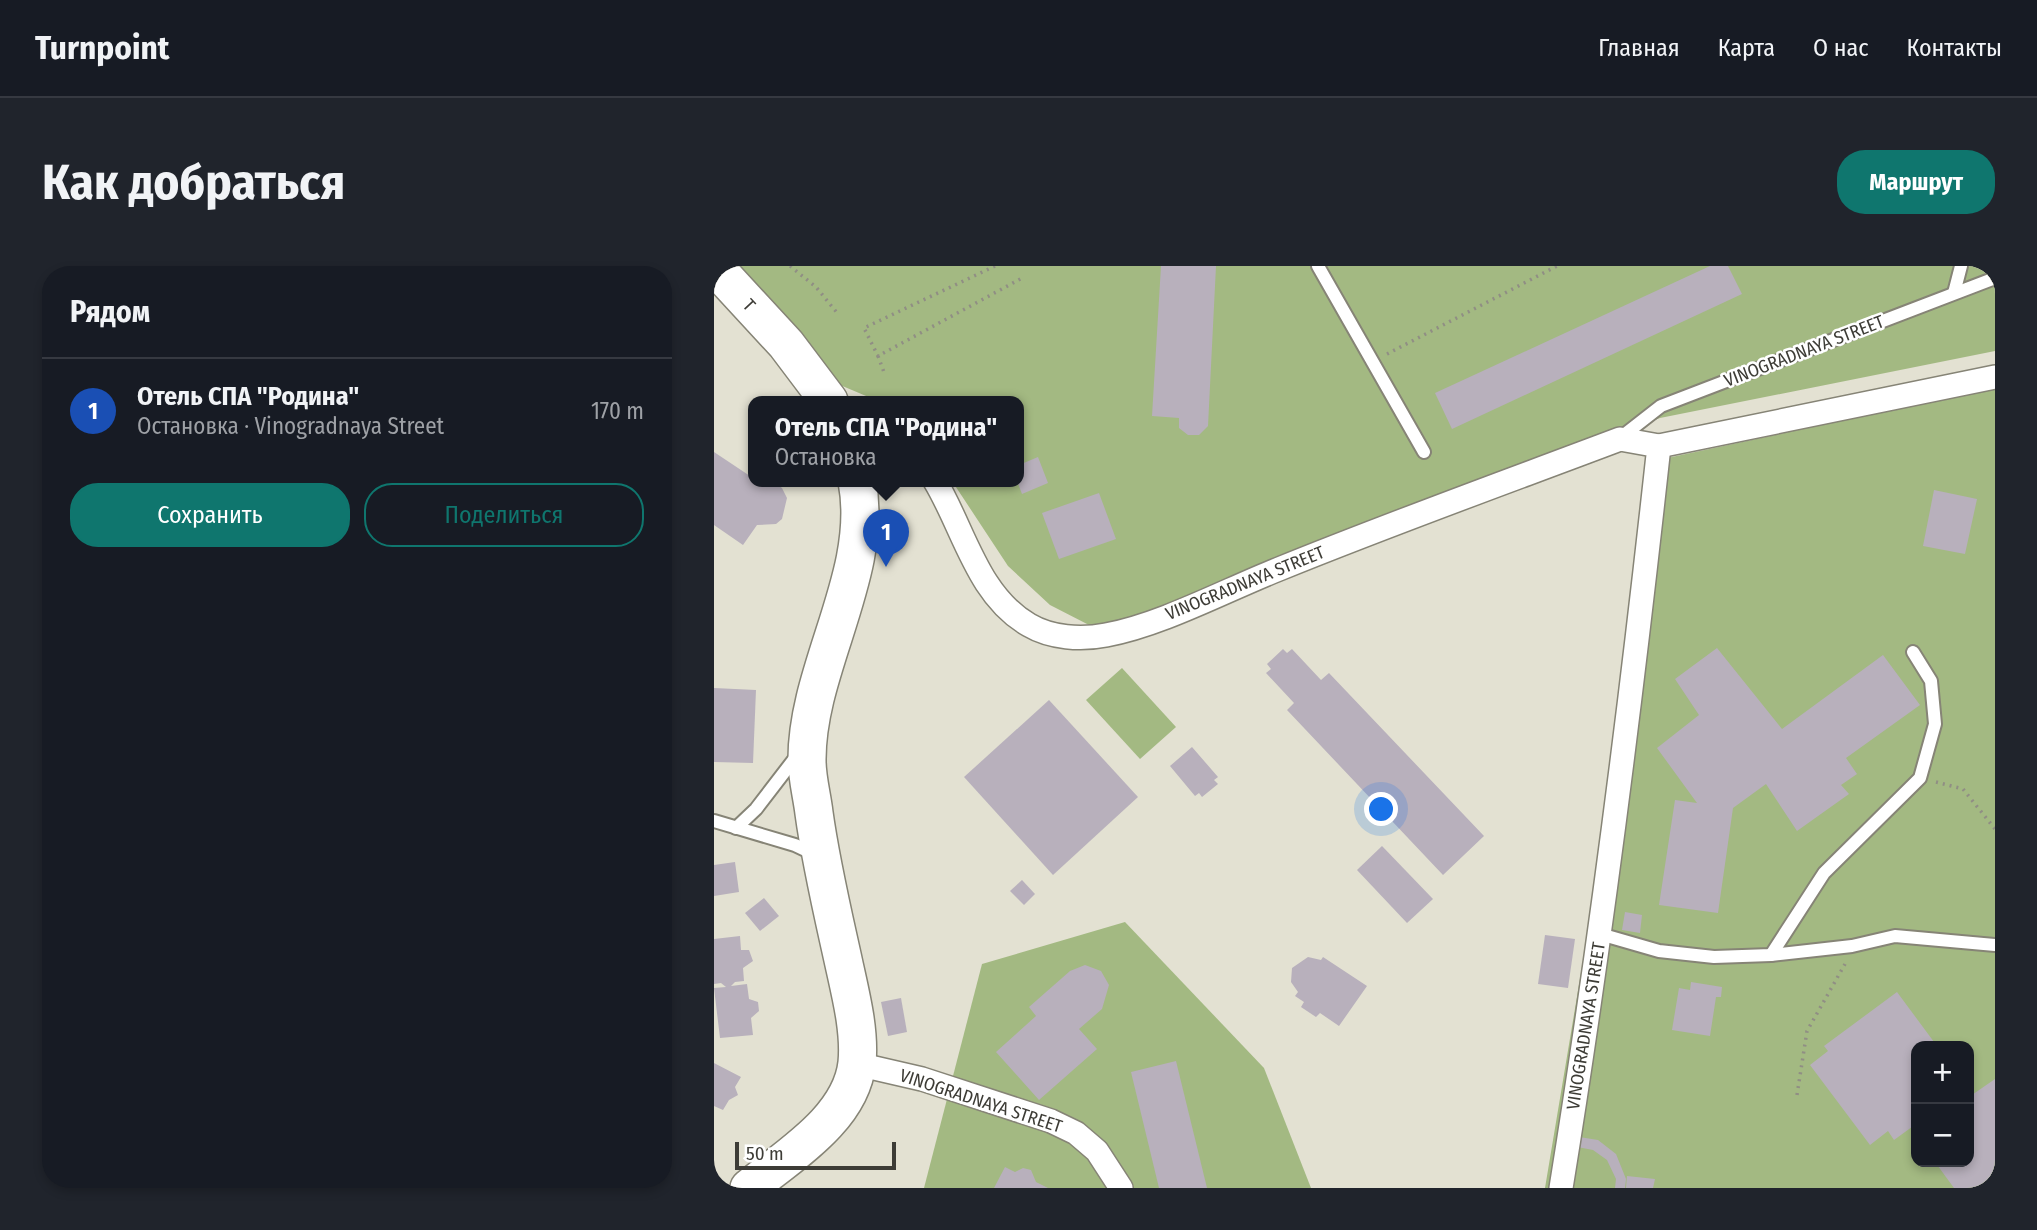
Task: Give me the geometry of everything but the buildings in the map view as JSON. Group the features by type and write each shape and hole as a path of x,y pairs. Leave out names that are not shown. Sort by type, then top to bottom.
{"main road":[{"name":"T","path":"714,266 786,344 825,396"},
{"path":"749,1188 813,1136 837,1111 849,1091 857,1064 854,1009 820,857 807,764 808,742 820,678 855,554 858,528 857,487"}],"street":[{"path":"1620,439 1659,446 1995,377"},
{"name":"VINOGRADNAYA STREET","path":"938,487 986,585 1009,609 1029,625 1049,633 1087,638 1139,626 1293,563 1620,439"},
{"name":"VINOGRADNAYA STREET","path":"1561,1188 1600,934 1633,687 1659,446"},
{"name":"VINOGRADNAYA STREET","path":"857,1064 922,1079 1051,1121 1076,1133 1097,1151 1121,1188"}],"lane":[{"path":"1318,266 1424,452"},
{"path":"1954,293 1961,266"},
{"name":"VINOGRADNAYA STREET","path":"1620,439 1661,406 1995,278"},
{"path":"1771,955 1824,873 1920,778 1935,724 1931,681 1913,652"},
{"path":"736,828 756,809 808,742"},
{"path":"714,821 795,845 820,857"},
{"path":"1600,934 1659,951 1714,957 1771,955 1852,946 1895,936 1995,945"}],"path":[{"path":"790,266 816,287 838,314"},
{"path":"885,375 864,328 995,266"},
{"path":"1373,362 1558,266"},
{"path":"878,356 1024,277"},
{"path":"1920,778 1964,789 1995,829"},
{"path":"1797,1095 1807,1031 1842,971 1852,946"}],"green space":[{"path":"738,266 1995,266 1995,351 1660,418 1157,613 1105,625 1089,625 1050,605 1008,566 956,487 1024,487 1024,396 866,396 840,385"},
{"path":"1995,388 1995,1188 1545,1188 1667,458"},
{"path":"1122,668 1176,727 1140,759 1086,700"},
{"path":"1125,922 1264,1068 1311,1188 924,1188 982,964"}],"place":[{"name":"Отель СПА \"Родина\"","path":"886,567"}]}
